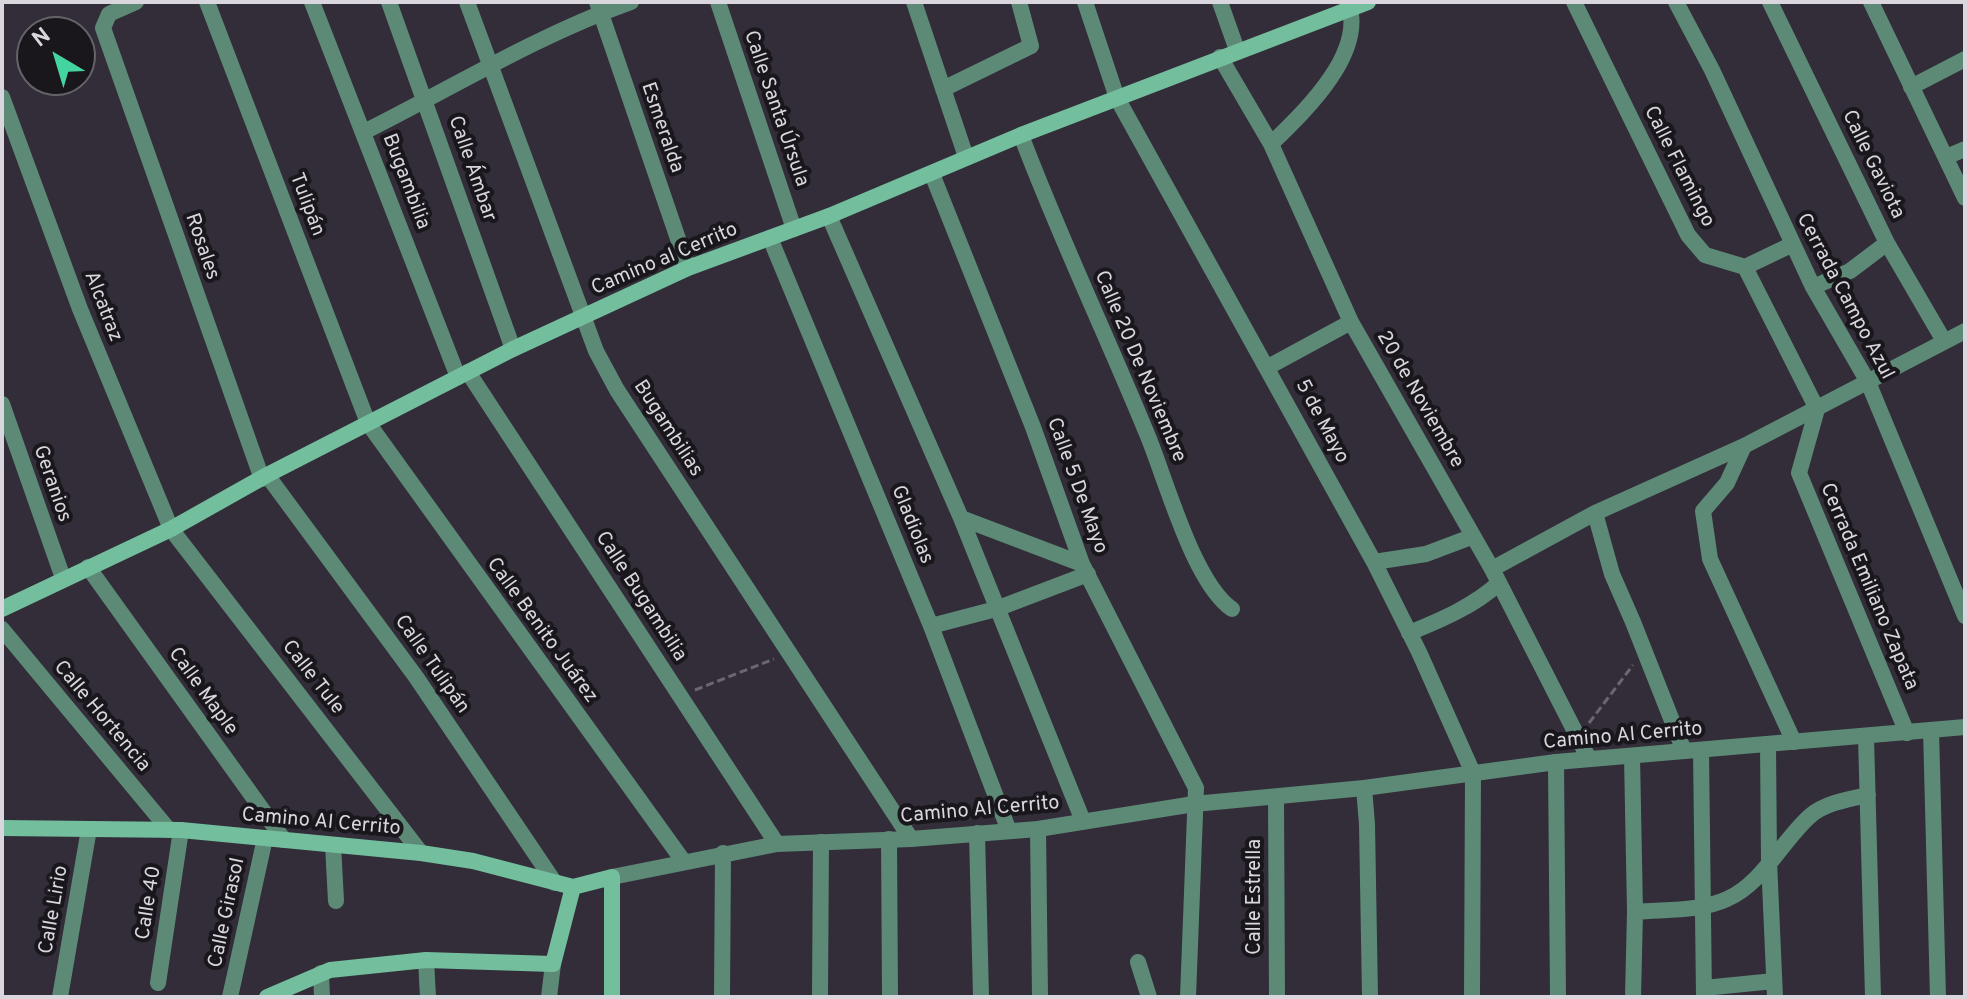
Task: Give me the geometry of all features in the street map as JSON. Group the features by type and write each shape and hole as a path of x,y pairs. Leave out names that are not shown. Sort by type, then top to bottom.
{"main road":[{"name":"Camino al Cerrito","path":"2,609 171,529 264,477 513,349 688,268 829,216 966,157 1349,6 1368,2"},
{"name":"Camino Al Cerrito","path":"2,828 175,830 421,853 473,861 573,887 612,877"},
{"path":"612,877 612,997"},
{"path":"267,997 330,970 426,960 553,964 573,887"}],"street":[{"name":"Rosales","path":"136,2 109,14 103,28 264,477"},
{"name":"Tulipán","path":"207,2 368,423"},
{"name":"Bugambilia","path":"312,2 463,375"},
{"name":"Calle Ámbar","path":"389,2 513,349"},
{"name":"Bugambilias","path":"467,2 596,351 617,390 911,839"},
{"path":"364,132 599,8 631,2"},
{"name":"Calle Santa Úrsula","path":"718,2 794,229"},
{"path":"914,2 966,157"},
{"path":"943,89 1031,46 1019,2"},
{"name":"5 de Mayo","path":"1085,2 1117,98 1374,562 1473,773"},
{"path":"1220,2 1237,50"},
{"name":"Calle Flamingo","path":"1574,2 1688,235 1705,255 1745,267"},
{"name":"Cerrada Campo Azul","path":"1676,2 1712,70 1791,245 1868,382 1965,616"},
{"name":"Calle Gaviota","path":"1770,2 1887,243 1944,341"},
{"path":"1871,2 1965,198"},
{"path":"1271,144 1307,109 1336,68 1352,36 1349,6"},
{"name":"Esmeralda","path":"599,8 688,268"},
{"name":"20 de Noviembre","path":"1220,57 1271,144 1351,322 1495,576 1589,759"},
{"path":"1911,87 1965,59"},
{"name":"Alcatraz","path":"2,97 80,309 171,529"},
{"name":"Calle 20 De Noviembre","path":"1021,135 1041,189 1148,435 1199,567 1224,603 1232,609"},
{"path":"1946,157 1965,149"},
{"name":"Calle 5 De Mayo","path":"932,174 1033,427 1085,569 1196,788 1188,997"},
{"path":"829,216 961,518 1083,821"},
{"name":"Gladiolas","path":"770,238 931,626 1009,831"},
{"path":"1813,287 1850,271 1887,243"},
{"path":"1791,245 1745,267 1817,409"},
{"path":"1268,367 1351,322"},
{"path":"1409,633 1478,600 1495,576 1595,513 1744,446 1965,331"},
{"name":"Calle Bugambilia","path":"463,375 777,844"},
{"name":"Geranios","path":"2,404 63,578"},
{"name":"Cerrada Emiliano Zapata","path":"1817,409 1799,473 1907,733"},
{"name":"Calle Benito Juárez","path":"368,423 684,862"},
{"path":"1744,446 1727,483 1703,511 1710,559 1794,742"},
{"name":"Calle Tulipán","path":"264,477 416,677 555,883"},
{"path":"1595,513 1612,574 1692,751 1703,906 1704,992 1775,989 1768,744"},
{"path":"961,518 1085,569"},
{"name":"Calle Tule","path":"171,529 421,853"},
{"path":"1374,562 1426,554 1471,537"},
{"name":"Calle Maple","path":"88,567 284,840"},
{"path":"931,626 996,609 1085,569"},
{"name":"Calle Hortencia","path":"2,629 175,830"},
{"name":"Camino Al Cerrito","path":"612,877 777,844 911,839 1038,829 1194,804 1364,788 1556,762 1965,727"},
{"path":"1931,730 1938,997"},
{"path":"1866,737 1873,997"},
{"path":"1632,756 1633,997"},
{"path":"1556,762 1558,997"},
{"path":"1472,997 1473,773"},
{"path":"1364,788 1370,997"},
{"path":"1635,912 1703,906 1728,899 1751,883 1812,814 1839,802 1868,795"},
{"name":"Calle Estrella","path":"1276,797 1277,997"},
{"name":"Calle Lirio","path":"60,997 89,829"},
{"path":"1038,829 1040,997"},
{"name":"Calle 40","path":"158,983 175,830"},
{"path":"977,833 981,997"},
{"name":"Calle Girasol","path":"230,997 265,838"},
{"path":"889,839 890,997"},
{"path":"820,997 821,842"},
{"path":"333,845 336,901"},
{"path":"722,997 723,853"},
{"path":"426,960 428,997"},
{"path":"1138,962 1147,995"},
{"path":"549,997 553,964"},
{"path":"321,973 322,997"}],"path":[{"path":"1577,738 1621,683 1643,648"},
{"path":"680,696 791,652"}]}
